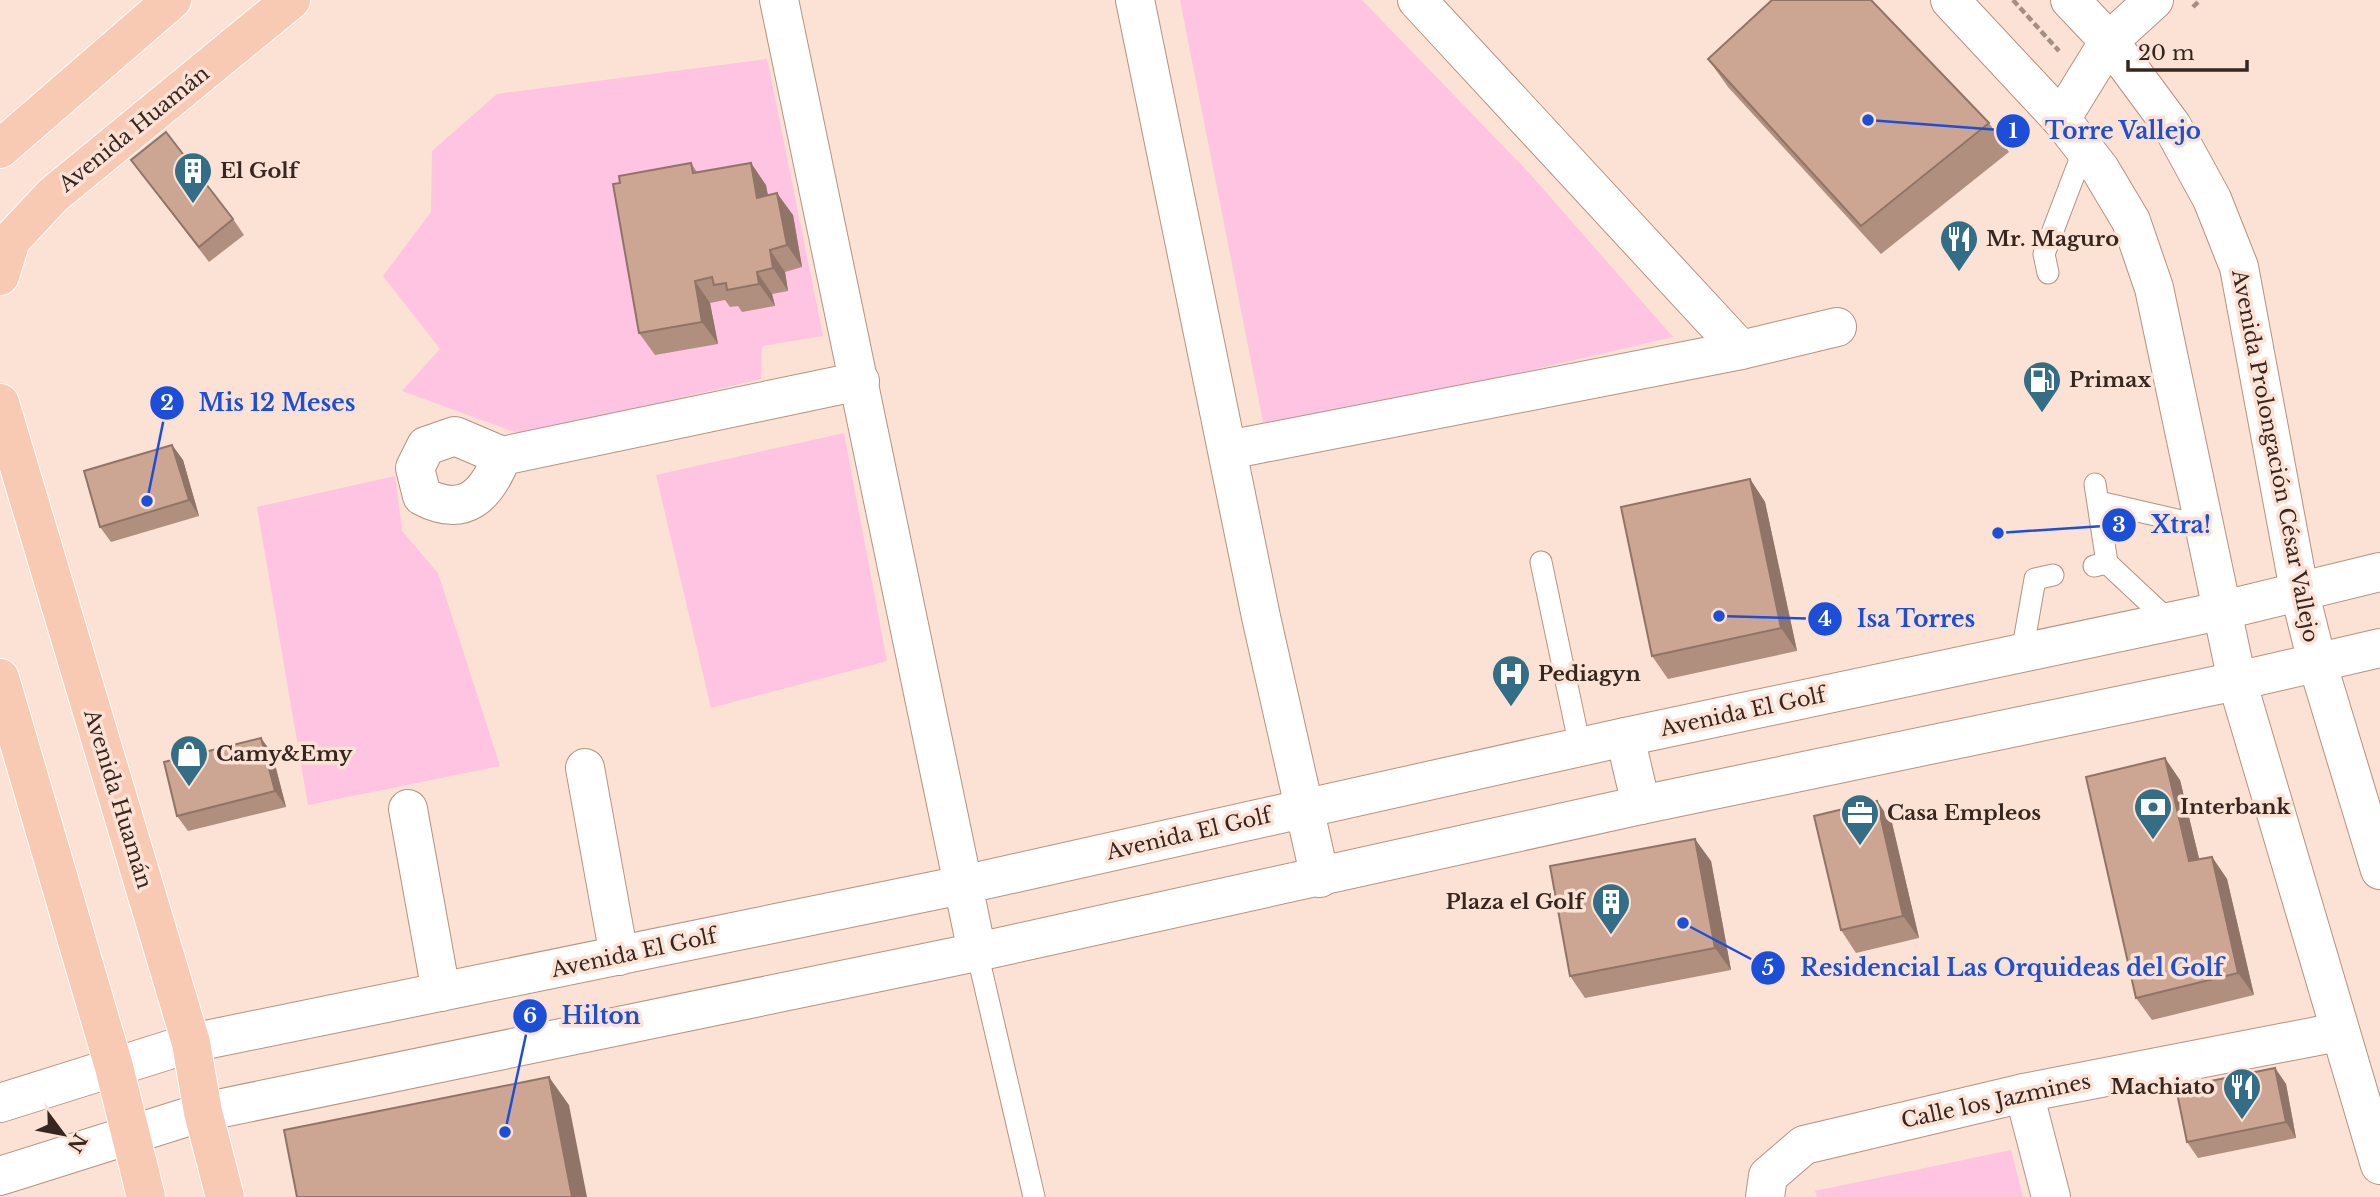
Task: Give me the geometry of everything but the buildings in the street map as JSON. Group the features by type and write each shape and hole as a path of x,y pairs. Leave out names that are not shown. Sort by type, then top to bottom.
{"main road":[{"path":"0,149 172,0"},
{"name":"Avenida Huamán","path":"0,276 11,240 53,195 291,0"},
{"path":"779,0 977,952"},
{"path":"1135,0 1302,809 1320,878"},
{"path":"1417,0 1741,350"},
{"path":"1950,0 2061,119 2131,221 2154,288 2220,611 2237,681 2338,1032 2370,1096 2380,1165"},
{"name":"Avenida Prolongación César Vallejo","path":"2070,0 2109,41 2172,126 2212,199 2239,267 2299,590 2317,662 2380,870"},
{"path":"2061,119 2109,41 2154,0"},
{"path":"1228,450 1741,350 1838,327"},
{"path":"502,456 860,381"},
{"name":"Avenida Huamán","path":"0,403 191,1043 203,1112 225,1197"},
{"name":"Avenida El Golf","path":"0,1103 191,1043 962,885 1625,737 2220,611 2380,572"},
{"path":"0,1176 203,1112 977,952 1640,806 2380,649"},
{"path":"0,678 114,1067 146,1197"},
{"path":"1625,737 1640,806"},
{"path":"585,768 619,956"},
{"path":"408,809 441,992"},
{"name":"Calle los Jazmines","path":"1765,1197 1768,1176 1804,1145 2024,1093 2338,1032"},
{"path":"2024,1093 2051,1197"}],"lane":[{"path":"2048,273 2044,254 2084,149"},
{"path":"2170,622 2101,565 2097,493 2203,526"},
{"path":"1541,562 1580,747"},
{"path":"2022,653 2035,579 2053,575"},
{"path":"977,952 1034,1197"}],"shaded area":[{"path":"1180,0 1362,0 1530,174 1673,337 1265,432"},
{"path":"767,59 823,336 762,346 761,379 523,435 402,391 440,349 383,276 431,212 432,151 497,94"},
{"path":"844,433 887,661 711,708 656,475"},
{"path":"395,476 402,531 438,573 500,766 308,805 257,507"},
{"path":"2011,1150 2023,1197 1817,1197 1815,1191"}],"place":[{"name":"Torre Vallejo","path":"1868,120"},
{"name":"El Golf","path":"193,205"},
{"name":"Mr. Maguro","path":"1959,273"},
{"name":"Primax","path":"2042,414"},
{"name":"Mis 12 Meses","path":"147,501"},
{"name":"Xtra!","path":"1998,533"},
{"name":"Isa Torres","path":"1719,616"},
{"name":"Pediagyn","path":"1511,708"},
{"name":"Camy&Emy","path":"189,788"},
{"name":"Interbank","path":"2153,841"},
{"name":"Casa Empleos","path":"1860,847"},
{"name":"Residencial Las Orquideas del Golf","path":"1683,923"},
{"name":"Plaza el Golf","path":"1611,936"},
{"name":"Machiato","path":"2242,1121"},
{"name":"Hilton","path":"505,1132"}]}
